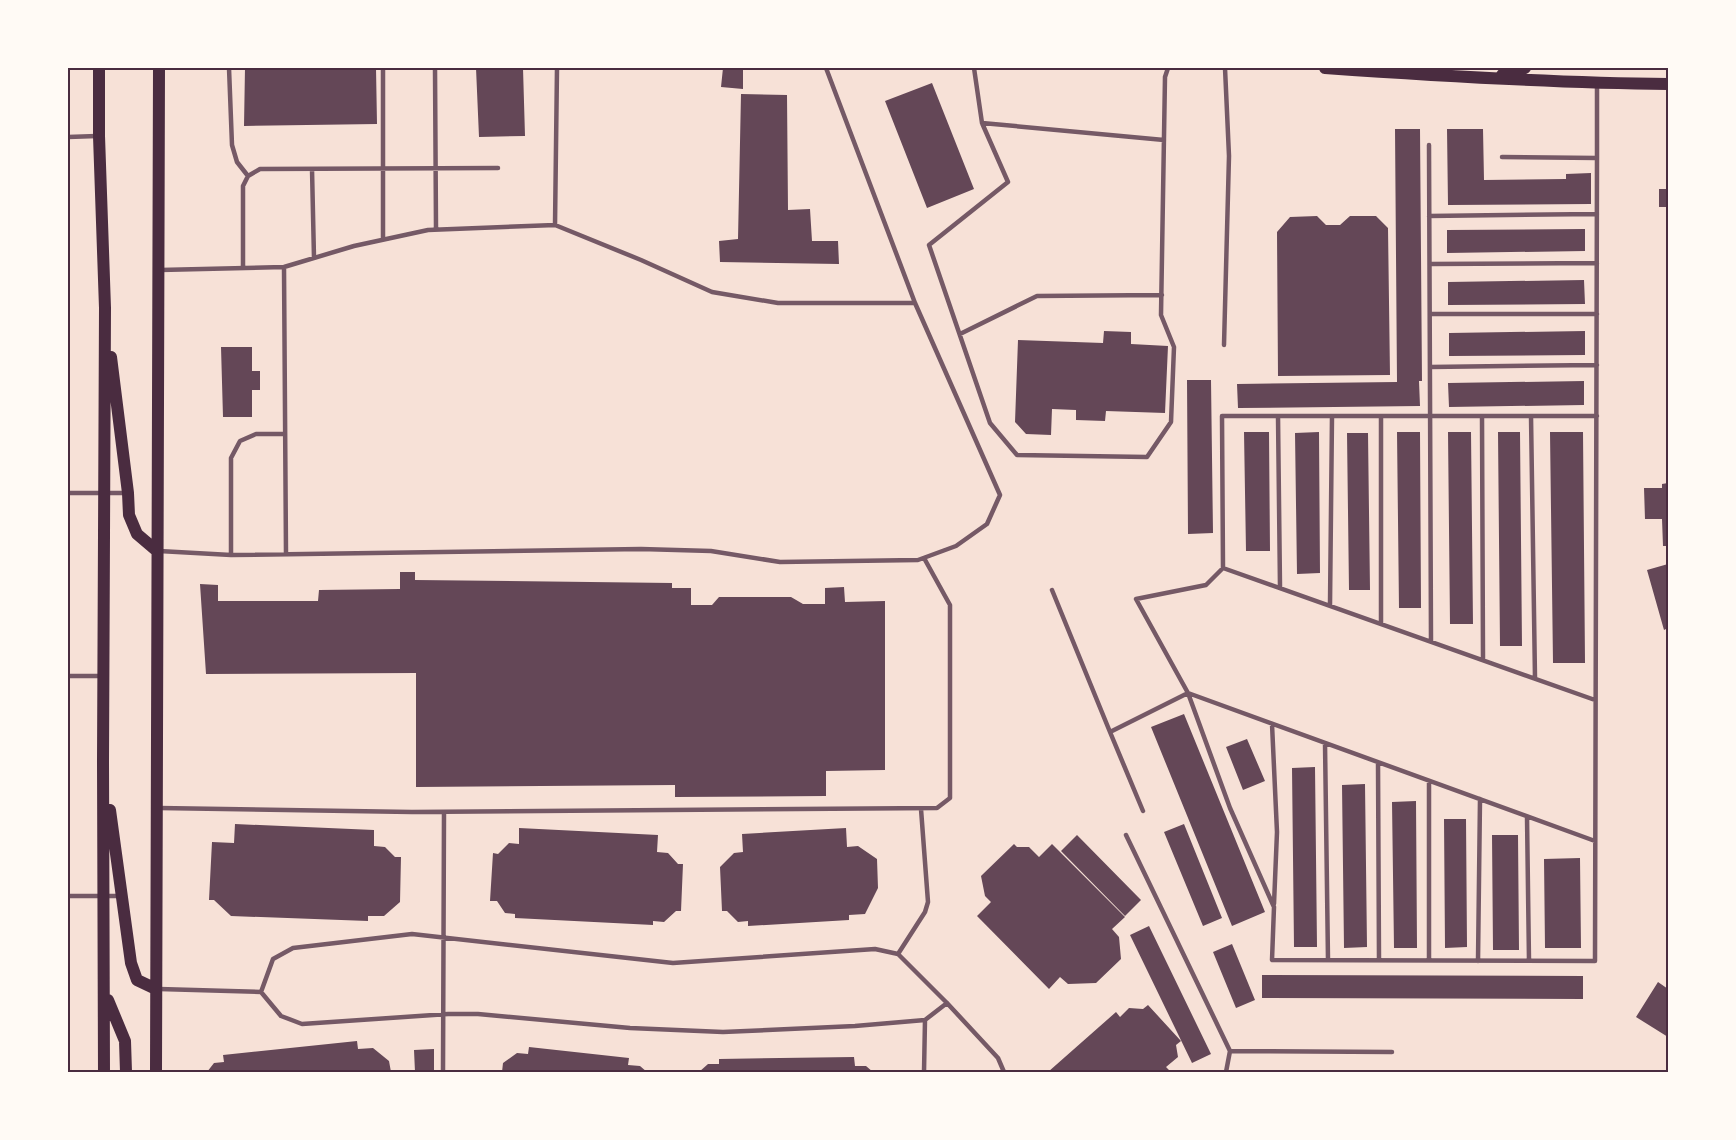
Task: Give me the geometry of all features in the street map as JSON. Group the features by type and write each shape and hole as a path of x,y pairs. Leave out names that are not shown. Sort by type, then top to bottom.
{"main road":[{"path":"99,68 105,308 103,762 105,1072"},
{"path":"156,1072 159,68"},
{"path":"1325,68 1598,84 1668,84"},
{"path":"1496,78 1525,68"},
{"path":"105,308 129,515 137,534 157,551"},
{"path":"103,762 131,963 137,980 156,989"},
{"path":"105,994 125,1041 126,1072"}],"lane":[{"path":"229,68 232,145 237,162 248,176"},
{"path":"382,239 383,68"},
{"path":"435,68 436,229"},
{"path":"555,225 557,68"},
{"path":"157,551 231,555 641,549 711,551 780,562 907,561 924,558 957,546 987,524 1000,495 915,303 826,68"},
{"path":"974,68 982,123 1008,182 929,245 990,423 1017,455 1147,457 1171,422 1174,347 1161,315 1165,77 1168,68"},
{"path":"1224,345 1229,156 1225,68"},
{"path":"1272,724 1277,832 1272,960 1595,961 1598,84"},
{"path":"982,123 1164,140"},
{"path":"68,137 99,136"},
{"path":"1429,145 1431,641"},
{"path":"1502,157 1597,158"},
{"path":"243,268 243,186 248,176 260,169 498,168"},
{"path":"312,169 314,258"},
{"path":"1429,216 1598,214"},
{"path":"158,270 284,267 382,239 428,230 555,225 712,292 778,303 915,303"},
{"path":"1430,264 1597,263"},
{"path":"284,267 286,554"},
{"path":"960,334 1037,296 1162,295"},
{"path":"1430,314 1598,314"},
{"path":"1430,367 1598,365"},
{"path":"1274,907 1230,807 1188,693 1136,599 1206,585 1223,568 1222,416 1597,416"},
{"path":"1278,416 1280,587"},
{"path":"1330,605 1332,416"},
{"path":"1381,416 1381,623"},
{"path":"1482,416 1482,659"},
{"path":"1531,416 1535,678"},
{"path":"231,555 231,458 240,441 256,435 285,434"},
{"path":"68,493 128,493"},
{"path":"157,807 444,812 937,808 950,798 950,605 924,558"},
{"path":"1223,568 1596,700"},
{"path":"1052,590 1143,811"},
{"path":"68,676 104,676"},
{"path":"1110,732 1188,693 1595,841"},
{"path":"1325,743 1328,960"},
{"path":"1378,762 1379,960"},
{"path":"1429,781 1429,960"},
{"path":"1478,961 1480,799"},
{"path":"898,954 925,912 928,902 921,809"},
{"path":"443,1072 444,812"},
{"path":"1527,816 1529,961"},
{"path":"1126,835 1230,1051 1226,1072"},
{"path":"68,896 122,896"},
{"path":"261,992 273,959 293,948 412,934 673,963 875,949 898,954 998,1058 1004,1072"},
{"path":"156,989 261,992 281,1016 302,1024 478,1014 630,1028 723,1032 855,1026 925,1020 947,1003"},
{"path":"924,1072 925,1020"},
{"path":"1230,1051 1392,1052"}],"building":[{"path":"245,68 376,68 377,124 244,126"},
{"path":"476,68 523,68 525,136 479,137"},
{"path":"723,68 743,70 743,89 721,87"},
{"path":"932,83 974,189 927,208 885,101"},
{"path":"741,94 787,95 788,210 810,209 812,241 838,241 839,264 720,262 719,241 738,239"},
{"path":"1395,129 1420,129 1422,381 1419,381 1420,406 1238,408 1237,384 1397,382"},
{"path":"1447,129 1483,129 1484,180 1566,179 1566,174 1591,173 1591,204 1448,205"},
{"path":"1659,189 1668,189 1668,207 1659,207"},
{"path":"1317,216 1326,225 1340,225 1350,216 1376,216 1388,228 1390,375 1278,376 1277,232 1290,217"},
{"path":"1585,229 1585,251 1447,253 1447,230"},
{"path":"1584,280 1585,304 1448,305 1448,282"},
{"path":"1104,331 1131,332 1131,344 1168,346 1165,413 1106,411 1105,421 1076,420 1076,410 1052,409 1051,435 1026,434 1015,422 1018,340 1103,343"},
{"path":"1585,331 1585,355 1449,356 1449,333"},
{"path":"221,347 252,347 252,371 260,371 260,390 252,390 252,417 223,417"},
{"path":"1187,380 1211,380 1213,533 1188,534"},
{"path":"1584,381 1584,405 1449,407 1448,383"},
{"path":"1244,432 1269,432 1270,551 1246,551"},
{"path":"1319,432 1320,573 1297,574 1295,433"},
{"path":"1397,432 1420,432 1421,608 1399,608"},
{"path":"1448,432 1471,432 1473,624 1450,624"},
{"path":"1498,432 1520,432 1522,646 1500,646"},
{"path":"1550,432 1583,432 1585,663 1553,663"},
{"path":"1347,433 1368,433 1370,590 1349,590"},
{"path":"1668,483 1668,546 1663,546 1662,519 1645,519 1644,488 1662,488 1662,484"},
{"path":"1668,564 1668,628 1664,630 1647,570"},
{"path":"400,572 415,572 415,580 672,583 672,588 691,588 691,605 712,605 719,597 791,597 803,604 825,604 825,588 844,587 845,602 885,601 885,770 826,771 826,796 675,797 675,785 416,787 416,673 206,674 200,584 218,585 218,601 318,601 319,590 400,589"},
{"path":"1184,714 1265,912 1232,926 1151,727"},
{"path":"1247,739 1265,781 1243,790 1226,747"},
{"path":"1315,767 1317,947 1294,947 1292,768"},
{"path":"1365,784 1367,947 1344,948 1342,785"},
{"path":"1416,801 1417,948 1394,948 1392,802"},
{"path":"1444,819 1466,819 1467,947 1445,948"},
{"path":"235,824 374,830 374,846 385,847 395,857 401,857 400,902 384,916 368,916 368,921 231,916 214,900 209,900 212,842 234,843"},
{"path":"1184,824 1222,918 1203,926 1164,832"},
{"path":"519,828 658,835 657,852 668,853 678,864 683,864 681,911 676,911 664,922 653,921 653,925 515,918 515,914 505,913 497,901 490,901 493,853 498,854 509,843 519,844"},
{"path":"846,828 847,847 858,846 877,859 878,888 865,914 849,915 849,920 748,926 748,921 738,922 727,911 722,911 720,867 734,853 743,852 742,834"},
{"path":"1077,835 1141,900 1125,916 1061,851"},
{"path":"1492,835 1518,835 1519,950 1493,950"},
{"path":"1014,844 1017,847 1029,847 1039,857 1052,844 1125,917 1112,929 1119,937 1121,959 1096,983 1068,984 1060,977 1049,989 977,916 991,902 985,896 981,876"},
{"path":"1580,858 1581,948 1545,948 1544,859"},
{"path":"1149,926 1211,1054 1192,1063 1130,935"},
{"path":"1232,944 1255,1000 1236,1008 1213,952"},
{"path":"1262,975 1583,976 1583,999 1262,998"},
{"path":"1658,982 1668,989 1668,1037 1636,1017"},
{"path":"1148,1005 1181,1041 1176,1045 1178,1057 1166,1067 1171,1072 1048,1072 1116,1012 1120,1017 1129,1008 1143,1009"},
{"path":"357,1041 358,1049 373,1048 389,1061 391,1072 207,1072 214,1063 224,1062 223,1055"},
{"path":"529,1047 629,1058 628,1065 640,1066 647,1072 502,1072 503,1063 517,1053 528,1054"},
{"path":"434,1049 434,1072 415,1072 414,1050"},
{"path":"854,1057 855,1066 866,1066 873,1072 699,1072 708,1064 719,1064 719,1059"}]}
